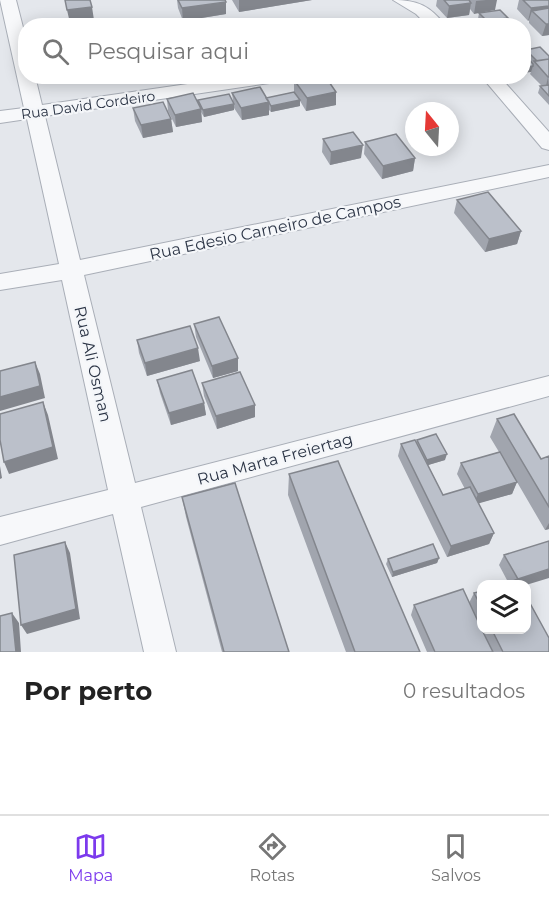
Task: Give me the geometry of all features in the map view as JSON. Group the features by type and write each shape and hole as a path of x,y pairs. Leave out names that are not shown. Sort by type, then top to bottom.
{"street":[{"name":"Rua Ali Osman","path":"8,0 7,23 18,54"},
{"path":"401,0 422,11 429,18"},
{"name":"Rua Ali Osman","path":"28,84 160,652"},
{"name":"Rua David Cordeiro","path":"0,117 228,84"},
{"path":"496,84 549,144"},
{"name":"Rua Edesio Carneiro de Campos","path":"0,282 71,270 549,171"},
{"name":"Rua Marta Freiertag","path":"0,531 549,386"}],"building":[{"path":"65,0 90,0 92,7 67,10"},
{"path":"178,0 225,0 226,2 182,8"},
{"path":"444,0 469,0 471,3 449,6"},
{"path":"523,0 549,0 549,6 531,8"},
{"path":"549,8 549,24 546,24 532,11"},
{"path":"500,10 508,18 484,18 479,13"},
{"path":"540,47 549,59 537,61 531,55 531,49"},
{"path":"549,59 549,77 548,77 534,61"},
{"path":"297,84 330,84 336,92 307,98"},
{"path":"549,85 549,96 540,86"},
{"path":"260,87 269,102 241,108 232,93"},
{"path":"294,92 300,100 271,106 266,98"},
{"path":"193,93 201,109 175,115 167,99"},
{"path":"229,94 234,104 203,110 198,100"},
{"path":"163,102 171,119 141,125 133,108"},
{"path":"353,132 363,145 331,152 323,139"},
{"path":"396,134 405,145 405,156 415,158 383,166 365,142"},
{"path":"488,192 521,231 489,239 457,200"},
{"path":"219,317 238,358 212,366 194,324"},
{"path":"190,326 198,348 145,363 137,340"},
{"path":"35,362 40,386 0,397 0,371"},
{"path":"192,370 204,403 169,413 157,380"},
{"path":"240,372 255,405 216,416 202,383"},
{"path":"43,402 53,447 4,462 0,440 0,414"},
{"path":"514,414 541,459 549,456 549,507 497,419"},
{"path":"436,434 447,454 427,460 417,440"},
{"path":"415,440 443,495 470,487 494,533 451,546 401,444"},
{"path":"500,452 517,482 478,494 461,463"},
{"path":"338,461 420,652 355,652 289,474"},
{"path":"235,483 289,652 224,652 182,497"},
{"path":"549,541 549,569 518,579 504,555"},
{"path":"65,542 76,609 21,625 14,555"},
{"path":"433,544 439,558 393,572 388,559"},
{"path":"463,589 477,619 477,634 484,634 493,652 435,652 414,605"},
{"path":"531,605 549,638 549,652 503,652 494,634 531,634"},
{"path":"12,613 16,652 0,652 0,616"}]}
